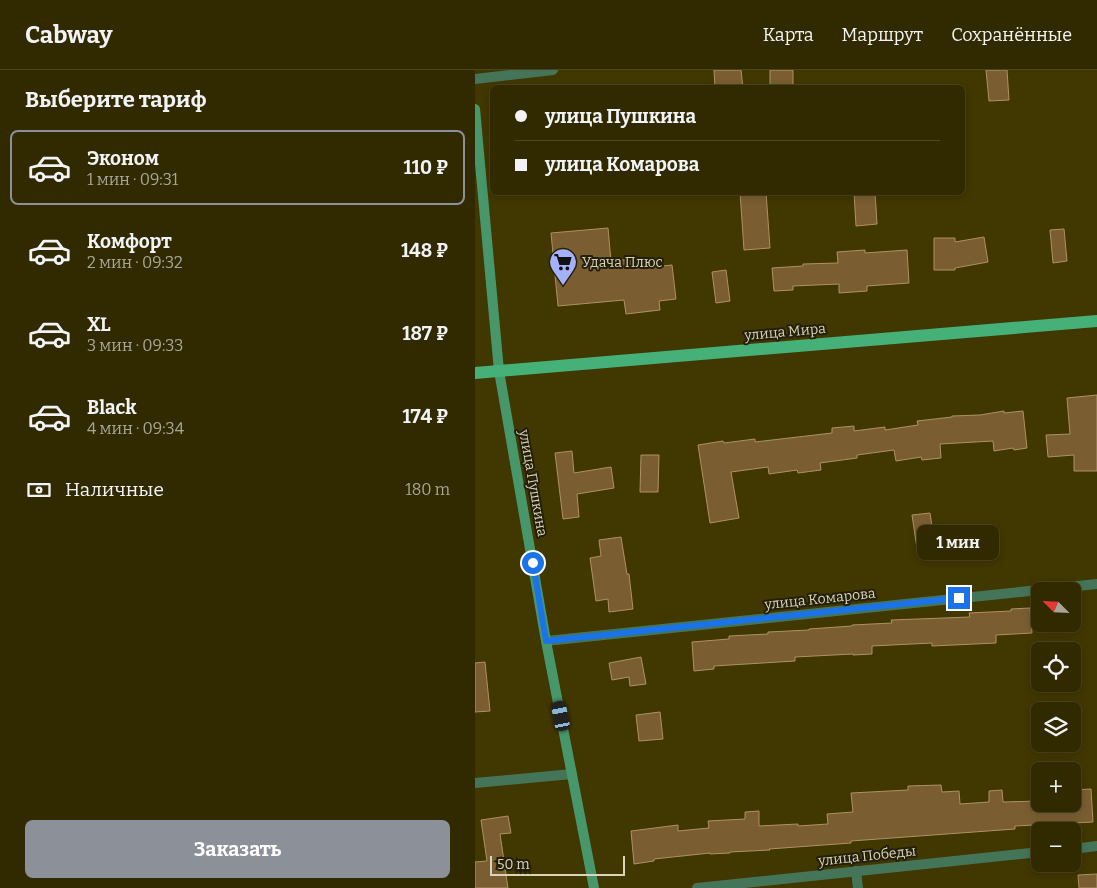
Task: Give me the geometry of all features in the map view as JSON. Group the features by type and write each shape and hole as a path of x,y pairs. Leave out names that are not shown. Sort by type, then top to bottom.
{"main road":[{"name":"улица Мира","path":"475,373 1097,321"}],"street":[{"path":"475,79 553,70"},
{"name":"улица Пушкина","path":"475,109 499,371 546,641 594,888"},
{"name":"улица Комарова","path":"546,641 1097,584"},
{"path":"475,783 572,774"},
{"path":"1081,848 1097,846"},
{"name":"улица Победы","path":"697,888 1031,853"},
{"path":"856,871 858,888"}],"building":[{"path":"714,70 741,70 743,85 715,85"},
{"path":"770,70 793,70 793,85 770,85"},
{"path":"986,70 1007,70 1009,100 989,101"},
{"path":"740,195 766,195 770,248 744,250"},
{"path":"854,195 875,195 877,224 856,226"},
{"path":"608,228 611,261 634,259 635,269 672,265 676,299 659,301 660,310 626,314 624,300 558,306 551,233"},
{"path":"1064,229 1067,261 1053,263 1050,230"},
{"path":"984,237 988,262 955,268 955,270 934,270 934,238 955,238 955,242"},
{"path":"865,250 865,253 907,250 909,283 867,286 867,291 839,293 839,284 793,286 793,290 774,291 772,268 803,266 803,264 838,263 837,252"},
{"path":"726,270 730,301 716,303 712,272"},
{"path":"1097,395 1097,471 1074,471 1074,455 1048,457 1046,435 1070,434 1067,398"},
{"path":"1004,411 1004,413 1023,411 1027,448 994,451 993,441 940,444 941,458 922,460 921,457 896,461 894,450 820,463 821,470 798,473 797,470 769,474 768,467 731,472 739,518 710,523 698,445 755,439 755,442 832,433 832,428 854,426 854,431 885,427 885,430 918,425 917,421"},
{"path":"572,451 574,473 611,467 614,488 577,494 579,517 563,519 555,453"},
{"path":"641,455 659,455 658,492 640,492"},
{"path":"930,513 935,546 917,549 912,515"},
{"path":"621,537 627,574 629,574 633,609 609,612 608,599 596,601 590,558 601,556 599,540"},
{"path":"1030,608 1032,633 996,635 996,643 932,646 932,643 872,646 872,654 795,657 795,661 714,666 714,669 694,671 692,642 729,639 729,636 768,634 768,632 892,623 891,620 970,617 969,613 1011,611 1011,609"},
{"path":"641,657 646,684 630,686 629,677 612,680 609,663"},
{"path":"485,662 490,711 475,712 475,663"},
{"path":"660,712 663,739 639,741 636,715"},
{"path":"941,785 942,792 959,791 960,804 989,802 989,791 1002,790 1003,802 1031,801 1031,812 1081,812 1081,790 1091,789 1093,822 1031,822 1031,825 1015,826 1015,829 851,841 851,843 770,850 710,853 654,859 654,861 634,864 631,831 678,825 678,831 709,828 708,821 745,819 745,812 759,811 759,826 828,824 827,814 853,812 851,793 908,790 908,786"},
{"path":"508,816 511,833 500,834 508,888 475,888 475,862 487,861 481,820"},
{"path":"1097,874 1097,888 1079,888 1078,875"}],"place":[{"name":"Удача Плюс","path":"563,286"}],"route":[{"path":"533,563 546,641 959,598"}]}
